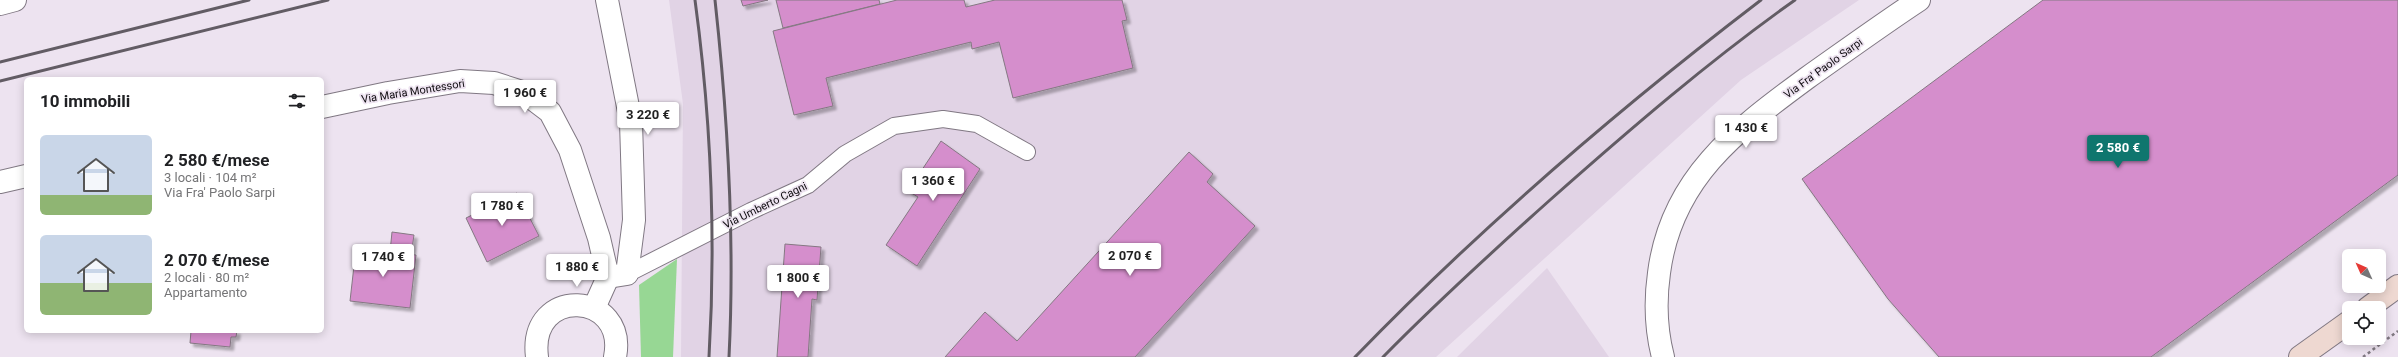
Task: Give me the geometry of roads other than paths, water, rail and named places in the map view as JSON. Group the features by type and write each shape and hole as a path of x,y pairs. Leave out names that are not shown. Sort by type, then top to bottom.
{"main road":[{"path":"2378,301 2398,286"},
{"path":"2300,357 2342,327"}],"street":[{"path":"0,4 15,0"},
{"path":"594,308 617,276 634,220 630,122 607,0"},
{"name":"Via Fra' Paolo Sarpi","path":"1663,357 1656,304 1661,254 1672,220 1693,180 1720,149 1767,108 1918,0"},
{"name":"Via Maria Montessori","path":"324,107 388,93 460,82 494,82 525,93 550,112 570,150 599,238 617,276"},
{"path":"0,182 24,176"},
{"path":"537,357 535,344 538,330 546,318 557,309 571,305 594,308 608,321 615,333 617,347 615,357"}],"lane":[{"name":"Via Umberto Cagni","path":"617,276 808,185 844,154 894,126 943,119 977,124 1027,152"}],"railway":[{"path":"0,62 249,0"},
{"path":"0,81 328,0"},
{"path":"695,0 705,89 711,178 712,268 709,357"},
{"path":"715,0 724,89 731,223 731,312 729,357"},
{"path":"1355,357 1451,262 1551,171 1602,127 1761,0"},
{"path":"1383,357 1486,258 1610,148 1732,47 1795,0"}]}
